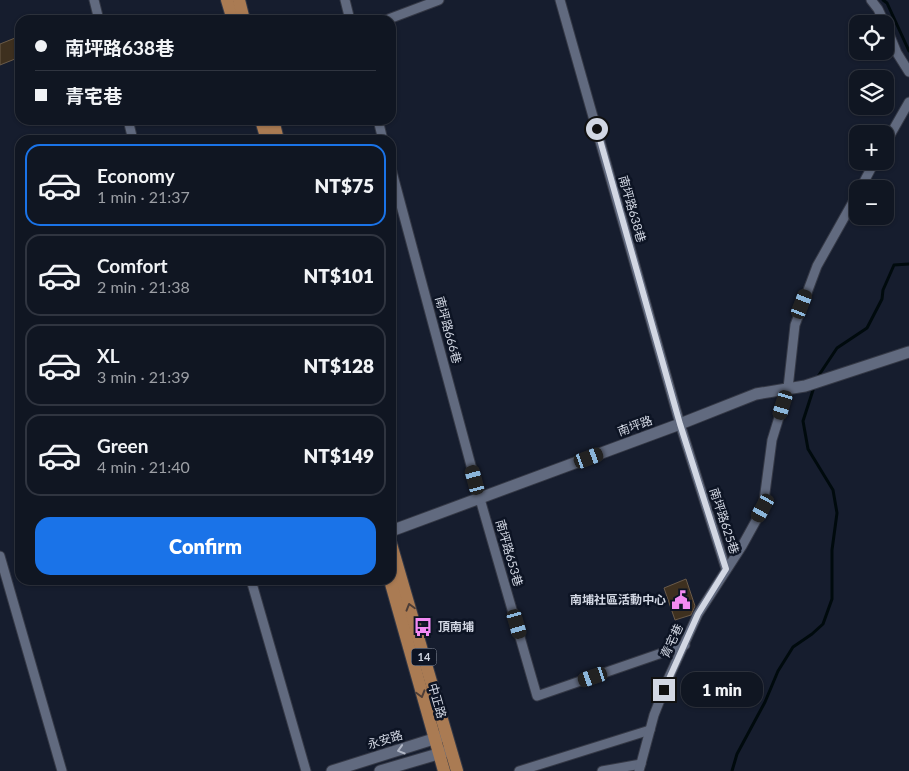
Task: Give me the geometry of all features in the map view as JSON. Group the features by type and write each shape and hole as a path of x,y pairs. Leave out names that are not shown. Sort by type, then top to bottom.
{"main road":[{"path":"227,0 232,15"},
{"path":"239,0 243,15"},
{"name":"中正路","path":"396,561 457,771"},
{"name":"中正路","path":"391,585 444,771"}],"street":[{"path":"94,0 98,15"},
{"path":"345,0 349,15"},
{"path":"396,16 439,0"},
{"name":"南坪路638巷","path":"560,0 680,424"},
{"path":"870,0 881,15"},
{"path":"894,46 909,72"},
{"path":"894,128 909,102"},
{"name":"南坪路666巷","path":"396,187 480,499"},
{"name":"青宅巷","path":"640,767 654,715 698,614 742,546 763,508 772,440 788,388 795,326 816,266 849,209"},
{"name":"南坪路","path":"396,529 756,394 805,386 909,352"},
{"name":"南坪路625巷","path":"680,424 726,569"},
{"name":"南坪路653巷","path":"480,499 538,696 685,645"},
{"path":"0,556 62,771"},
{"path":"251,585 306,771"},
{"path":"519,771 650,730"},
{"name":"永安路","path":"332,771 434,740 447,734"},
{"path":"380,771 452,750"},
{"path":"602,771 640,767"}],"building":[{"path":"15,38 15,59 0,65 0,44"},
{"name":"南埔社區活動中心","path":"686,579 695,606 691,615 675,620 664,588"}],"waterway":[{"path":"883,0 887,3 909,51"},
{"path":"817,378 837,348 867,328 882,299 883,290 894,265 909,264"},
{"path":"732,771 737,754 765,702 778,671 793,647 823,624 832,599 832,550 837,513 833,490 808,449 803,421 814,387"}],"place":[{"name":"南埔社區活動中心","path":"681,600"},
{"name":"頂南埔","path":"423,627"}],"route":[{"path":"597,129 680,424 726,569 698,614 664,690"}]}
